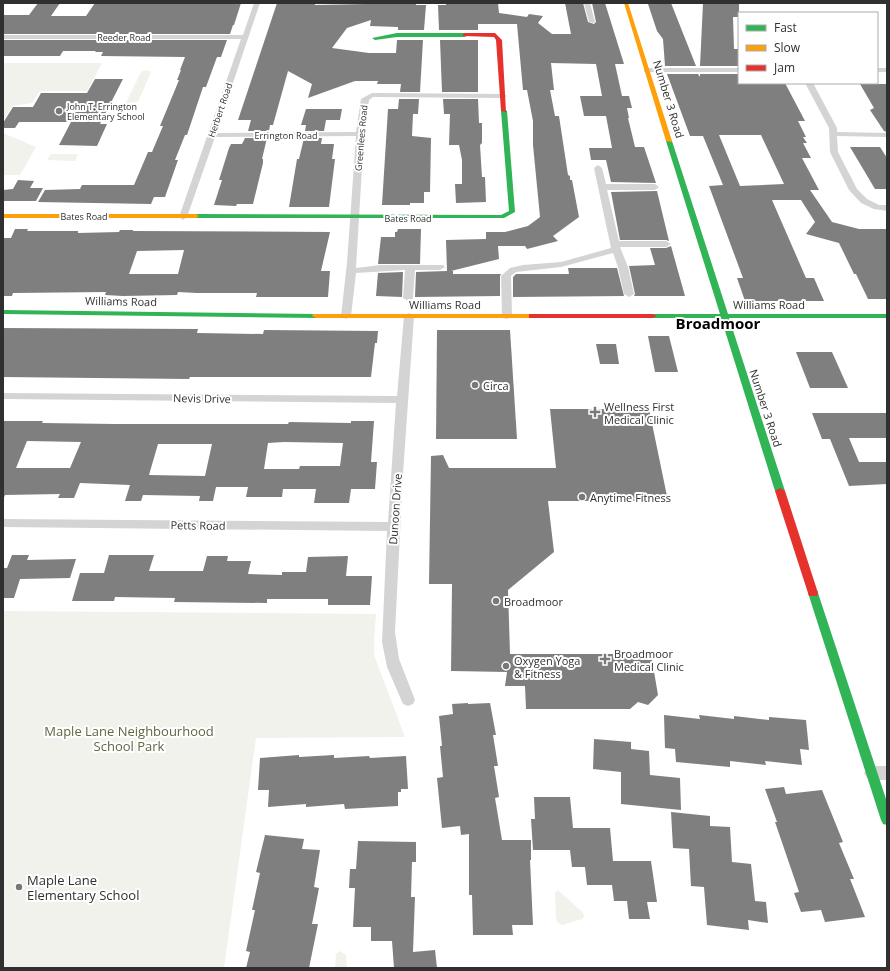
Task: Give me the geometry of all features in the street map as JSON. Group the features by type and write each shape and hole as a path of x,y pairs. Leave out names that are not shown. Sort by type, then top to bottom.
{"street":[{"name":"Herbert Road","path":"183,217 257,3"},
{"path":"587,3 592,22"},
{"name":"Number 3 Road","path":"626,3 724,316 879,773 887,820"},
{"name":"Bates Road","path":"3,216 356,218 502,217 512,212 499,40 495,35 397,35 375,38"},
{"name":"Reeder Road","path":"3,37 245,37"},
{"path":"647,70 738,70"},
{"path":"810,84 833,128 834,152 856,194 869,204 887,208"},
{"name":"Greenlees Road","path":"346,316 356,218 360,134 365,99 372,95 503,96"},
{"name":"Errington Road","path":"212,135 360,134"},
{"path":"834,134 887,135"},
{"path":"598,168 615,247 623,267 629,294"},
{"path":"602,187 655,187"},
{"path":"507,316 506,276 511,270 551,266 615,247 666,244"},
{"path":"351,271 380,268 440,268"},
{"path":"408,298 410,268"},
{"name":"Williams Road","path":"3,312 346,316 887,316"},
{"name":"Dunoon Drive","path":"408,700 391,660 388,632 393,527 400,445 401,400 409,316"},
{"name":"Nevis Drive","path":"3,396 401,400"},
{"name":"Petts Road","path":"3,523 393,527"}],"green space":[{"path":"3,63 102,63 87,91 40,91 32,103 12,106 3,121"},
{"path":"146,70 151,72 138,102 126,103 141,72"},
{"path":"3,133 36,147 20,175 3,175"},
{"path":"51,154 78,154 75,161 47,160"},
{"name":"Maple Lane Neighbourhood School Park","path":"3,611 376,614 374,655 405,737 256,738 224,968 3,968"},
{"path":"558,890 583,913 584,917 582,919 562,925 558,923 556,918 555,893"},
{"path":"340,951 346,955 347,968 335,968 336,954"}],"building":[{"path":"38,3 60,3 51,16 86,16 95,3 241,3 230,34 3,34 3,15 29,15"},
{"path":"277,3 315,3 315,5 416,3 416,5 426,5 424,30 398,30 398,27 370,26 371,20 347,28 332,48 369,53 396,53 397,40 423,40 420,92 400,92 401,84 377,84 378,81 355,81 308,98 312,84 288,71 273,125 270,125 269,131 248,131 251,120 238,120"},
{"path":"446,3 498,3 499,13 527,17 529,14 543,16 538,23 552,34 571,34 565,3 583,3 588,22 594,24 596,22 592,3 605,3 624,64 615,64 622,96 629,96 632,108 627,108 635,147 644,147 656,183 611,182 606,160 591,160 589,148 612,148 606,116 584,116 580,96 602,96 596,64 551,63 554,90 550,90 555,116 559,116 568,175 570,176 570,180 572,180 579,217 553,236 558,241 527,249 525,246 498,246 499,259 451,271 453,271 453,274 501,274 500,296 415,297 416,272 447,271 446,240 486,239 486,232 505,232 528,226 540,217 533,145 533,121 527,90 523,90 517,24 478,24 478,30 439,30 438,5 446,5"},
{"path":"671,3 696,66 665,66 663,39 657,31 648,4"},
{"path":"703,3 739,3 738,17 733,17 734,49 738,49 738,66 700,66"},
{"path":"3,40 227,40 221,57 217,57 206,87 203,87 187,135 185,135 175,160 178,160 165,197 154,197 151,204 38,202 45,190 80,189 82,185 134,185 148,152 152,152 163,126 160,126 179,80 177,80 185,57 101,56 103,52 95,52 96,51 63,51 60,56 3,56"},
{"path":"440,40 478,40 478,92 442,92"},
{"path":"667,74 698,74 700,77 700,74 738,74 738,84 786,84 805,121 798,121 806,137 803,137 807,143 803,143 811,158 802,158 819,190 810,190 832,222 859,229 887,229 887,299 868,299 839,243 806,234 815,222 801,200 772,200 806,278 814,278 824,301 745,301 737,278 743,278 709,186 723,185 703,136 690,136","holes":["719,135 761,135 784,184 740,186"]},
{"name":"John T. Errington Elementary School","path":"95,79 123,79 100,124 107,124 97,146 59,145 71,122 19,122 15,128 3,128 3,123 13,107 33,107 41,93 87,93"},
{"path":"860,84 887,84 887,132 884,131 870,110 874,108"},
{"path":"399,99 419,99 418,114 413,114 412,136 431,138 430,192 424,192 424,203 410,203 410,205 382,205 388,109 398,109"},
{"path":"443,99 478,99 479,123 482,123 482,143 480,145 482,177 485,177 486,202 456,203 455,184 462,184 462,160 459,145 449,145 450,114 444,114"},
{"path":"306,109 342,109 340,120 326,120 324,131 305,131 306,125 301,125"},
{"path":"245,138 267,138 262,159 263,163 253,204 237,204 236,206 214,205 222,180 219,180 229,148 231,144 242,144"},
{"path":"304,138 322,138 321,144 334,144 332,159 335,159 329,207 289,207 297,159 299,159"},
{"path":"850,147 880,147 887,158 887,189 875,189"},
{"path":"18,180 34,181 30,188 43,188 36,201 3,201 3,190 13,189"},
{"path":"657,191 669,241 620,240 611,192"},
{"path":"15,229 28,229 27,231 78,231 78,233 119,232 120,230 330,232 321,271 330,271 328,297 256,297 257,293 178,292 177,295 123,296 105,295 106,292 13,293 12,296 3,296 3,238 11,238","holes":["184,250 178,274 129,274 137,251"]},
{"path":"398,229 421,229 420,264 378,264 381,237 395,237 395,232 397,232"},
{"path":"671,246 685,296 634,296 635,294 629,266 655,265 650,248 666,248"},
{"path":"568,268 617,268 624,296 513,297 513,277 516,274 569,274"},
{"path":"403,272 402,297 376,296 378,273"},
{"path":"3,328 198,329 197,333 263,334 264,330 378,331 371,377 190,377 189,379 3,377"},
{"name":"Circa","path":"437,330 510,330 517,439 436,439"},
{"path":"648,336 669,336 678,372 655,372"},
{"path":"596,344 616,344 619,364 600,364"},
{"path":"796,352 832,352 848,388 810,388"},
{"path":"550,409 649,409 668,501 548,501 554,552 508,590 510,654 651,654 658,695 648,705 638,702 630,709 526,709 525,686 505,686 507,672 451,671 452,584 429,584 431,456 443,455 449,468 556,468"},
{"path":"812,413 887,413 887,438 849,438 859,462 887,462 887,484 849,486 830,439 822,439"},
{"path":"3,421 115,424 288,424 289,422 351,423 351,421 374,421 371,462 377,462 375,489 351,489 349,503 314,503 316,489 283,489 282,497 246,497 248,487 216,487 213,501 199,501 200,496 143,495 141,501 125,501 130,485 80,483 74,498 58,498 60,494 5,495 3,500","holes":["27,441 81,442 70,468 16,468","268,443 343,443 340,466 300,466 299,469 264,469","158,444 212,444 205,476 149,475"]},
{"path":"12,555 29,555 27,560 76,559 70,578 20,579 14,598 3,598 3,568 7,568"},
{"path":"109,555 154,555 149,571 203,571 207,556 228,556 227,561 251,561 248,574 282,575 282,572 306,572 308,557 348,556 346,576 372,576 370,605 328,605 328,599 267,599 267,603 174,602 175,598 115,597 114,601 72,601 80,573 104,573"},
{"path":"490,703 496,735 493,735 498,766 494,766 499,797 495,798 502,840 531,840 530,860 533,925 512,925 513,935 473,935 472,895 469,895 469,834 461,835 460,826 442,828 437,778 443,777 439,716 453,714 452,704"},
{"path":"664,715 700,719 699,715 734,719 734,716 769,720 769,717 806,720 809,750 800,749 802,765 765,761 766,765 730,761 730,767 676,762 675,749 665,748"},
{"path":"594,739 631,742 631,749 649,751 650,775 680,778 681,810 621,804 621,772 593,769"},
{"path":"299,755 299,757 334,755 334,758 406,756 408,789 401,789 401,792 398,792 398,806 345,809 344,804 306,807 306,804 268,807 269,790 258,790 260,758"},
{"path":"784,787 786,794 822,790 843,842 839,843 854,879 850,879 865,917 825,922 821,910 801,912 794,893 799,892 765,789"},
{"path":"534,797 570,797 573,828 610,828 613,861 651,861 657,902 647,902 650,919 629,919 627,901 614,901 612,885 587,885 585,867 572,867 570,850 533,850 531,819 535,819"},
{"path":"671,812 710,816 710,826 730,827 732,862 751,864 755,901 766,902 768,923 748,920 749,930 707,925 704,887 691,886 689,849 673,848"},
{"path":"265,835 304,839 302,849 320,850 314,887 319,888 312,924 318,924 309,968 246,968 250,952 246,951 255,910 252,910 260,873 256,872"},
{"path":"358,841 416,842 416,862 412,862 411,897 415,897 413,952 435,950 437,968 394,968 392,941 371,941 371,927 353,927 355,888 349,888 350,869 356,869"}],"traffic: fast":[{"path":"375,38 397,35 465,35"},
{"path":"196,216 502,217 512,212 504,111"},
{"path":"669,141 780,491"},
{"path":"3,312 316,316"},
{"path":"653,316 887,316"},
{"path":"813,593 887,820"}],"traffic: slow":[{"path":"626,3 669,141"},
{"path":"3,216 196,216"},
{"path":"316,316 532,316"}],"traffic: jam":[{"path":"465,35 495,35 499,40 504,111"},
{"path":"532,316 653,316"},
{"path":"780,491 813,593"}],"place":[{"name":"John T. Errington Elementary School","path":"59,111"},
{"name":"Circa","path":"475,385"},
{"name":"Wellness First Medical Clinic","path":"595,412"},
{"name":"Anytime Fitness","path":"582,497"},
{"name":"Broadmoor","path":"496,601"},
{"name":"Broadmoor Medical Clinic","path":"605,659"},
{"name":"Oxygen Yoga & Fitness","path":"506,666"},
{"name":"Maple Lane Elementary School","path":"19,887"}],"district":[{"name":"Broadmoor","path":"718,323"}]}
